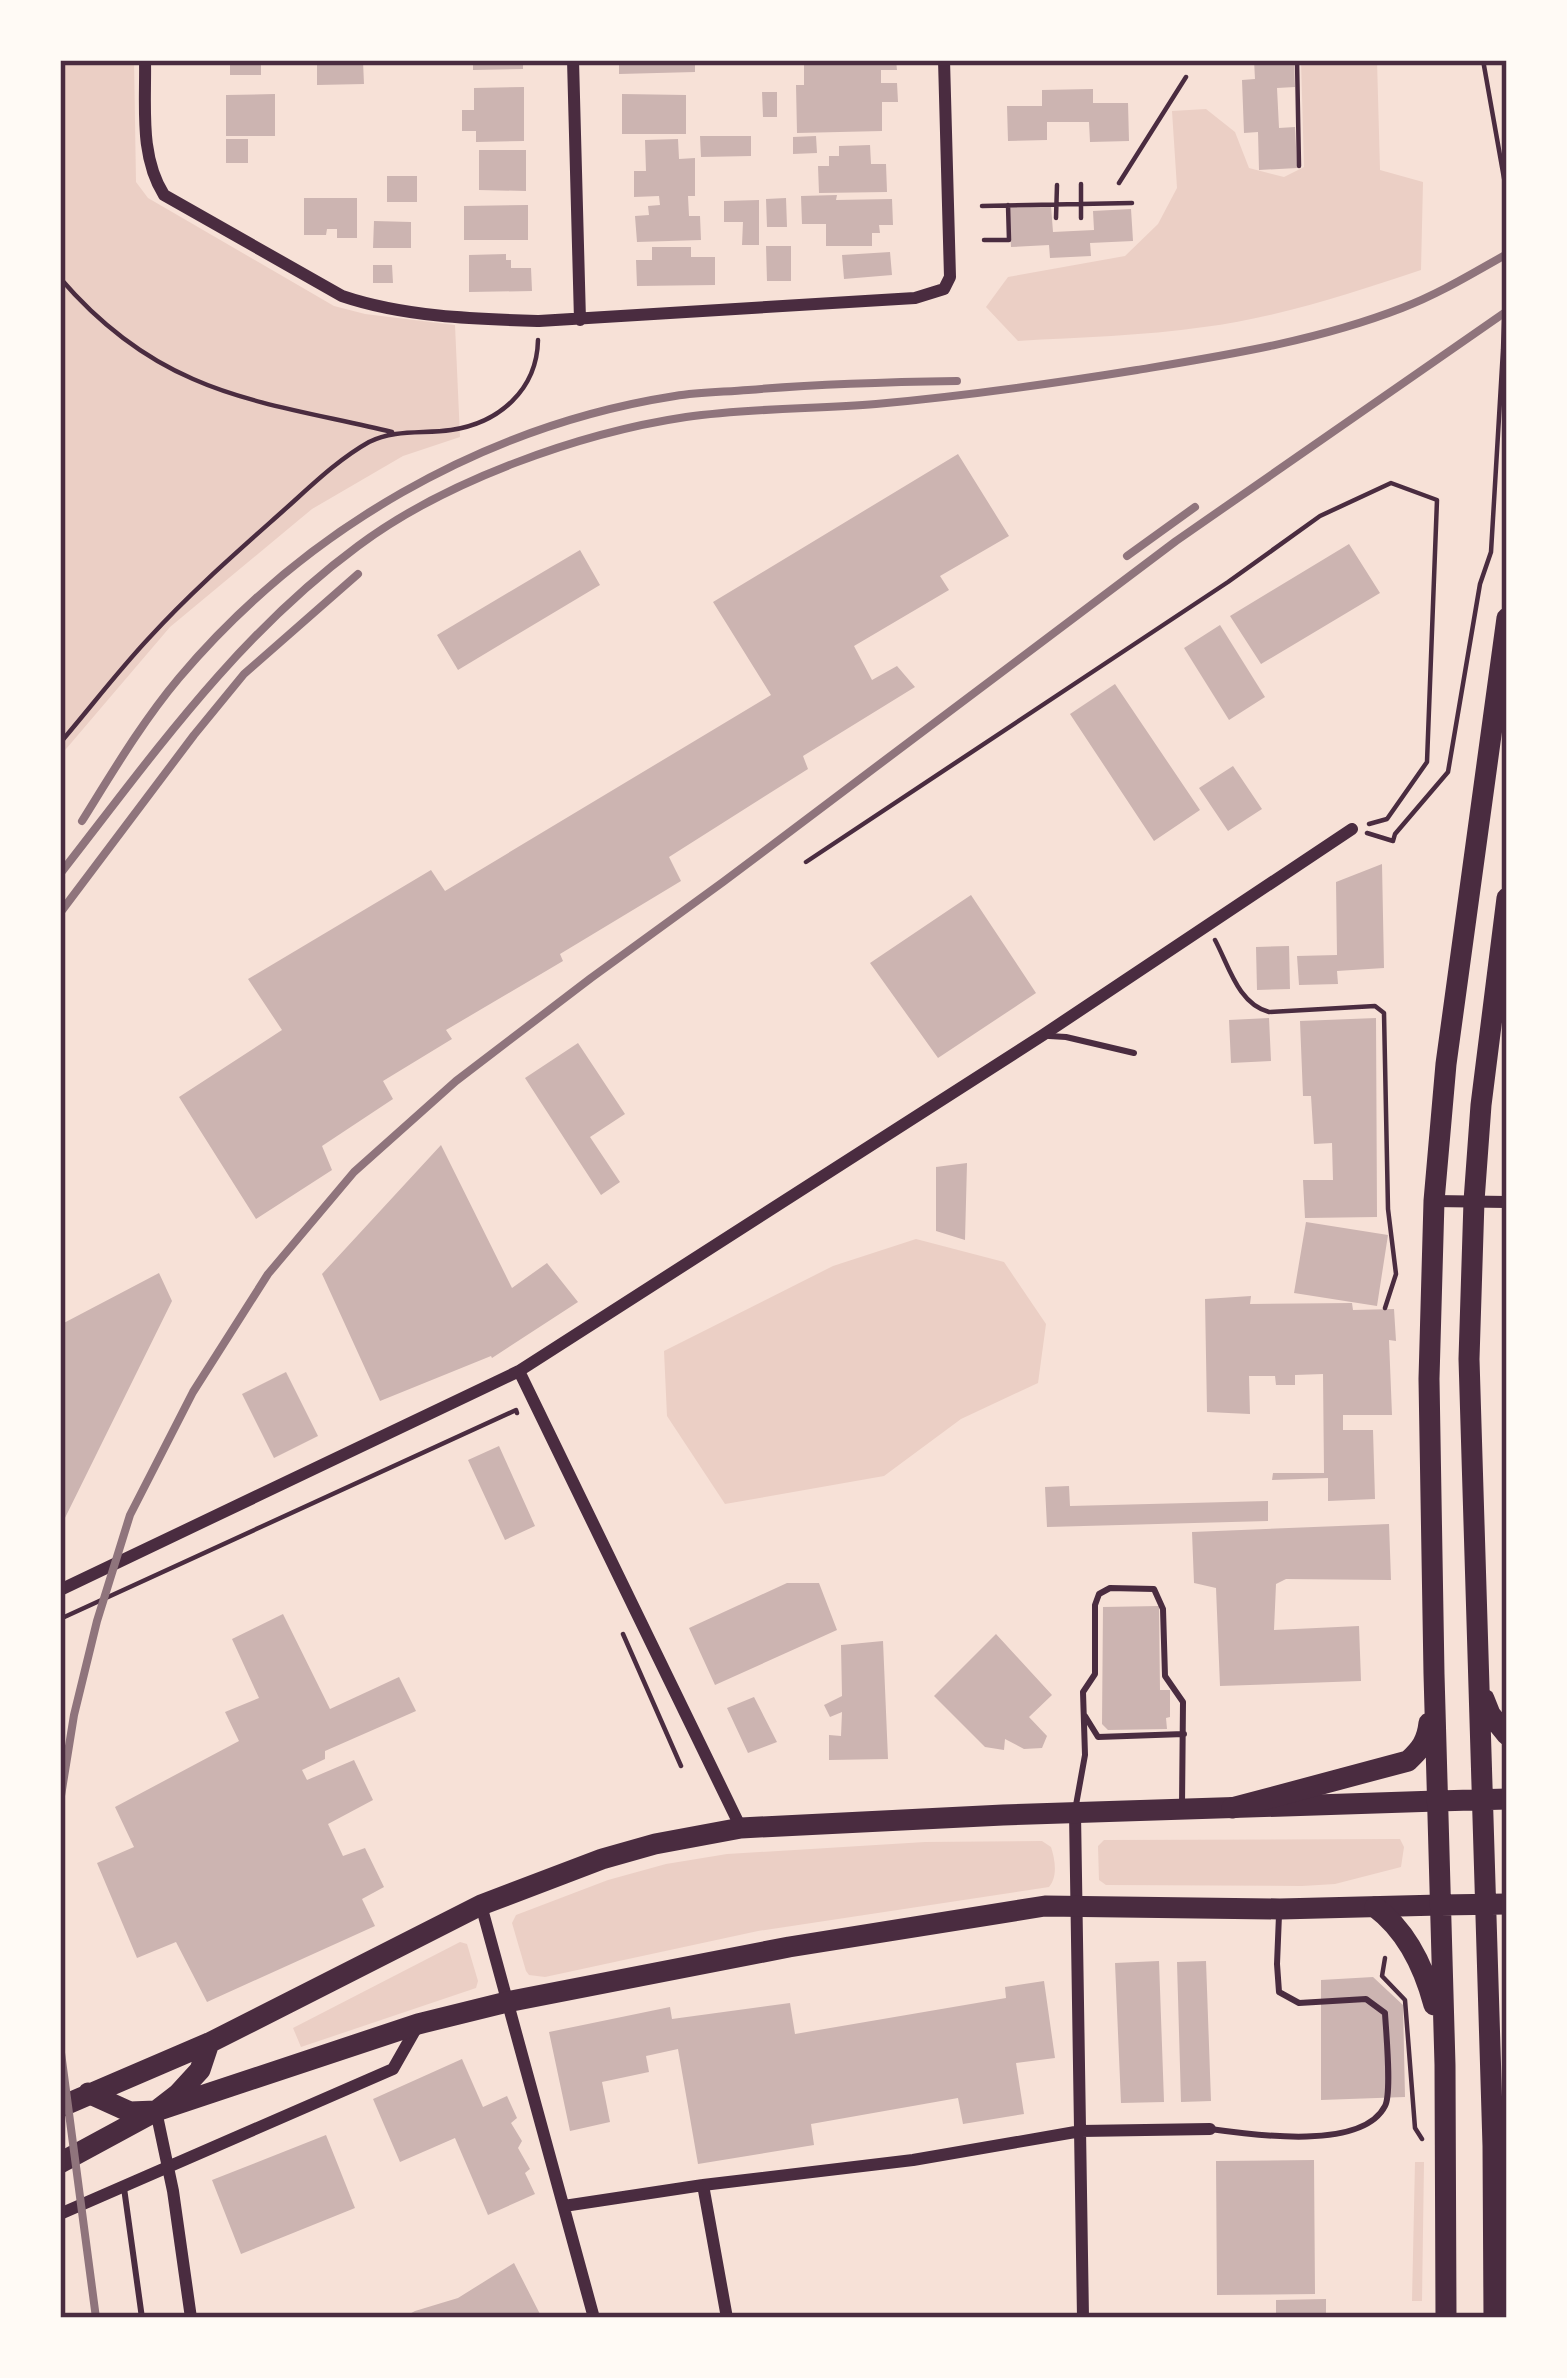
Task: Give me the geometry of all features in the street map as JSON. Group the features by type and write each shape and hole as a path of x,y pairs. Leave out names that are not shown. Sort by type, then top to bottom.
{"main road":[{"path":"1446,2318 1430,1379 1434,1202 1446,1064 1507,618"},
{"path":"1494,2318 1500,2143 1487,1996 1496,1904 1483,1799 1469,1359 1481,1105 1507,898"},
{"path":"1232,1808 1408,1760 1427,1737 1434,1675"},
{"path":"1479,1687 1490,1714 1507,1735"},
{"path":"60,2107 209,2043 481,1905 655,1844 741,1828 1507,1798"},
{"path":"60,2163 156,2111 418,2024 789,1947 1045,1906 1280,1909 1496,1904"},
{"path":"1375,1907 1407,1940 1428,1981 1445,2065"},
{"path":"1487,1996 1507,1964"},
{"path":"88,2093 130,2112 156,2111 200,2070 209,2043"}],"street":[{"path":"146,60 146,143 151,175 164,195 342,296 369,305 434,314 539,320 915,298 944,289 950,277 944,60"},
{"path":"574,60 580,320"},
{"path":"60,1590 519,1371 1043,1036 1352,829"},
{"path":"1434,1202 1507,1202"},
{"path":"519,1371 741,1828"},
{"path":"1075,1813 1083,2318"},
{"path":"481,1905 594,2318"},
{"path":"60,2214 393,2069 418,2024"},
{"path":"156,2111 191,2318"},
{"path":"564,2206 913,2160 1081,2131 1210,2129"},
{"path":"704,2185 727,2318"}],"lane":[{"path":"1043,1036 1134,1052"},
{"path":"1075,1813 1085,1755 1083,1692 1095,1674 1095,1605 1110,1588 1154,1589 1163,1609 1165,1676 1183,1702 1181,1810"},
{"path":"1084,1714 1098,1737"},
{"path":"1098,1737 1184,1734"},
{"path":"1085,1755 1098,1737"},
{"path":"1210,2129 1285,2136 1352,2131 1372,2124 1388,2102 1385,2014 1366,1999 1299,2003 1279,1992 1280,1909"},
{"path":"124,2185 142,2318"}],"path":[{"path":"1297,60 1299,166"},
{"path":"1483,60 1507,195"},
{"path":"1119,183 1186,77"},
{"path":"1081,184 1081,218"},
{"path":"1056,218 1057,185"},
{"path":"982,206 1132,203"},
{"path":"984,240 1009,240 1008,205"},
{"path":"1352,829 1393,841 1448,772 1480,584 1491,552 1507,232"},
{"path":"60,278 110,328 181,374 240,395 398,433"},
{"path":"60,743 147,640 215,570 329,471 371,441 398,433 463,428 508,406 533,373 539,320"},
{"path":"806,862 1320,516 1390,483 1437,500 1427,762 1387,819 1352,829"},
{"path":"1208,925 1242,994 1255,1008 1269,1012 1375,1006 1382,1011 1388,1209 1396,1274 1384,1308"},
{"path":"60,1619 516,1410 526,1431"},
{"path":"616,1617 681,1766"},
{"path":"1385,1958 1382,1976 1405,2000 1415,2128 1426,2144"}],"shaded area":[{"path":"60,60 134,60 136,182 148,198 334,306 455,325 460,437 403,456 312,509 170,627 60,756"},
{"path":"1301,60 1377,60 1380,170 1423,182 1421,270 1286,311 1158,332 1018,341 986,307 1008,277 1125,256 1158,224 1177,188 1172,111 1206,109 1235,132 1249,168 1284,177 1304,167"},
{"path":"916,1239 1004,1262 1046,1324 1038,1383 961,1419 884,1476 725,1504 667,1416 664,1351 833,1266"},
{"path":"1400,1839 1404,1847 1401,1867 1335,1884 1106,1885 1099,1880 1098,1846 1104,1840"},
{"path":"1042,1841 1051,1847 1054,1862 1049,1887 758,1931 545,1977 526,1971 512,1923 516,1915 608,1880 727,1854 925,1842"},
{"path":"460,1942 467,1944 476,1988 301,2047 293,2028"},
{"path":"1415,2162 1424,2162 1422,2301 1412,2301"}],"building":[{"path":"230,60 261,60 261,75 230,75"},
{"path":"473,60 523,60 523,69 473,70"},
{"path":"619,60 695,60 695,72 619,74"},
{"path":"804,60 896,60 897,70 881,70 881,83 897,83 898,102 882,102 882,131 797,133 796,85 804,85"},
{"path":"1254,60 1294,60 1295,87 1277,88 1279,128 1295,127 1297,168 1259,170 1258,132 1244,133 1242,80 1255,79"},
{"path":"363,61 364,84 317,85 317,62"},
{"path":"524,87 524,141 476,142 476,131 462,131 462,110 474,110 474,88"},
{"path":"1093,89 1093,103 1128,103 1129,141 1090,142 1089,122 1047,122 1047,140 1008,141 1007,106 1042,106 1042,90"},
{"path":"762,92 777,92 777,117 763,117"},
{"path":"275,94 275,136 226,136 226,95"},
{"path":"622,94 686,95 686,134 622,134"},
{"path":"700,136 751,136 751,156 701,157"},
{"path":"816,136 817,153 793,154 793,137"},
{"path":"226,139 248,139 248,163 226,163"},
{"path":"678,139 679,159 695,158 695,196 688,196 689,216 700,216 701,240 637,242 635,216 649,215 648,206 660,205 659,196 634,197 634,171 646,171 645,140"},
{"path":"870,145 871,164 886,164 887,192 819,193 818,166 829,166 829,156 839,156 839,146"},
{"path":"479,150 526,150 526,191 479,190"},
{"path":"387,176 417,176 417,202 387,202"},
{"path":"837,195 836,200 892,199 893,225 879,225 880,233 872,233 872,246 826,246 826,224 802,224 801,196"},
{"path":"304,198 357,198 357,238 337,238 337,229 327,229 326,235 304,235"},
{"path":"786,198 787,227 767,227 766,199"},
{"path":"759,200 759,245 742,245 743,222 724,222 724,201"},
{"path":"528,205 528,240 464,240 464,206"},
{"path":"1051,206 1053,232 1094,230 1093,211 1131,209 1133,241 1090,243 1091,256 1050,258 1049,245 1011,247 1009,208"},
{"path":"374,221 411,222 411,248 373,248"},
{"path":"766,246 791,246 791,281 767,281"},
{"path":"652,247 691,247 691,257 715,257 715,285 637,286 636,260 652,260"},
{"path":"890,252 892,275 844,279 842,255"},
{"path":"506,254 511,268 531,268 532,291 469,292 469,255"},
{"path":"373,265 392,265 393,283 373,283"},
{"path":"958,454 1009,536 940,576 949,590 854,646 872,680 897,666 915,687 803,756 808,769 669,857 681,881 560,954 563,961 446,1030 452,1039 383,1081 393,1099 322,1146 332,1170 256,1219 179,1097 282,1030 248,979 431,870 445,891 771,695 713,602"},
{"path":"1349,544 1380,593 1261,664 1230,616"},
{"path":"580,550 600,585 458,670 437,635"},
{"path":"1220,625 1265,697 1229,720 1184,648"},
{"path":"1115,684 1200,810 1154,841 1070,714"},
{"path":"1233,766 1262,809 1228,831 1199,788"},
{"path":"1382,864 1384,968 1337,971 1338,984 1299,985 1297,956 1337,955 1336,882"},
{"path":"971,895 1036,993 938,1058 870,963"},
{"path":"1289,946 1290,989 1257,990 1256,947"},
{"path":"1269,1018 1271,1061 1231,1063 1229,1020"},
{"path":"1376,1018 1377,1217 1305,1218 1303,1180 1333,1180 1332,1143 1314,1144 1311,1096 1303,1096 1300,1021"},
{"path":"578,1043 625,1114 590,1137 620,1182 601,1195 525,1078"},
{"path":"441,1145 512,1288 547,1263 578,1302 492,1358 380,1401 322,1274"},
{"path":"967,1163 965,1240 936,1231 936,1167"},
{"path":"1306,1222 1388,1235 1377,1306 1294,1293"},
{"path":"159,1273 172,1301 60,1528 60,1325"},
{"path":"1251,1296 1250,1304 1352,1303 1353,1310 1394,1309 1396,1341 1389,1340 1392,1415 1343,1415 1343,1430 1373,1430 1375,1499 1328,1501 1328,1478 1272,1480 1273,1473 1324,1473 1323,1374 1295,1375 1295,1385 1276,1385 1275,1376 1249,1376 1250,1414 1207,1412 1205,1299"},
{"path":"286,1372 318,1436 274,1458 242,1394"},
{"path":"499,1446 535,1526 505,1540 468,1460"},
{"path":"1069,1486 1070,1506 1268,1501 1268,1521 1047,1527 1045,1487"},
{"path":"1389,1524 1391,1580 1286,1579 1276,1584 1274,1630 1359,1626 1361,1681 1220,1686 1216,1588 1194,1583 1192,1532"},
{"path":"787,1583 819,1583 837,1630 715,1685 689,1628"},
{"path":"1159,1606 1160,1690 1170,1690 1167,1729 1108,1730 1102,1724 1103,1607"},
{"path":"283,1614 330,1709 399,1677 416,1711 325,1751 325,1759 302,1770 307,1780 354,1760 373,1800 328,1824 343,1856 365,1848 384,1887 362,1899 375,1926 207,2002 176,1942 137,1958 97,1863 134,1847 115,1807 239,1741 225,1712 259,1698 232,1639"},
{"path":"996,1634 1052,1695 1029,1717 1047,1736 1042,1748 1024,1749 1005,1739 1004,1750 985,1747 934,1696"},
{"path":"883,1641 888,1759 829,1760 829,1735 841,1736 842,1712 830,1717 824,1705 842,1696 841,1645"},
{"path":"754,1697 777,1742 748,1753 727,1708"},
{"path":"1159,1961 1164,2102 1121,2103 1115,1963"},
{"path":"1206,1961 1211,2101 1181,2102 1177,1962"},
{"path":"1373,1977 1403,2005 1405,2097 1321,2100 1321,1980"},
{"path":"1044,1981 1055,2058 1016,2063 1024,2114 963,2124 958,2098 811,2124 814,2145 698,2164 678,2049 646,2056 649,2072 602,2082 610,2122 570,2131 549,2032 670,2007 672,2019 790,2003 795,2034 1006,1998 1005,1987"},
{"path":"462,2059 483,2107 507,2096 517,2118 511,2123 522,2141 518,2148 530,2169 525,2173 535,2194 488,2215 455,2138 400,2162 373,2099"},
{"path":"326,2135 355,2208 241,2254 212,2180"},
{"path":"1314,2160 1315,2294 1217,2295 1216,2161"},
{"path":"514,2263 542,2318 402,2318 458,2298"},
{"path":"1326,2299 1326,2318 1276,2318 1276,2300"}],"railway":[{"path":"60,874 198,699 273,618 358,546 472,481 558,448 686,417 974,393 1271,346 1402,308 1507,254"},
{"path":"60,1802 74,1715 130,1515 193,1392 268,1274 354,1172 456,1081 1176,541 1507,311"},
{"path":"82,821 152,712 229,624 341,531 467,459 534,432 675,396 957,381"},
{"path":"1127,556 1195,507"},
{"path":"60,913 244,674 358,574"},
{"path":"60,2045 96,2318"}]}
